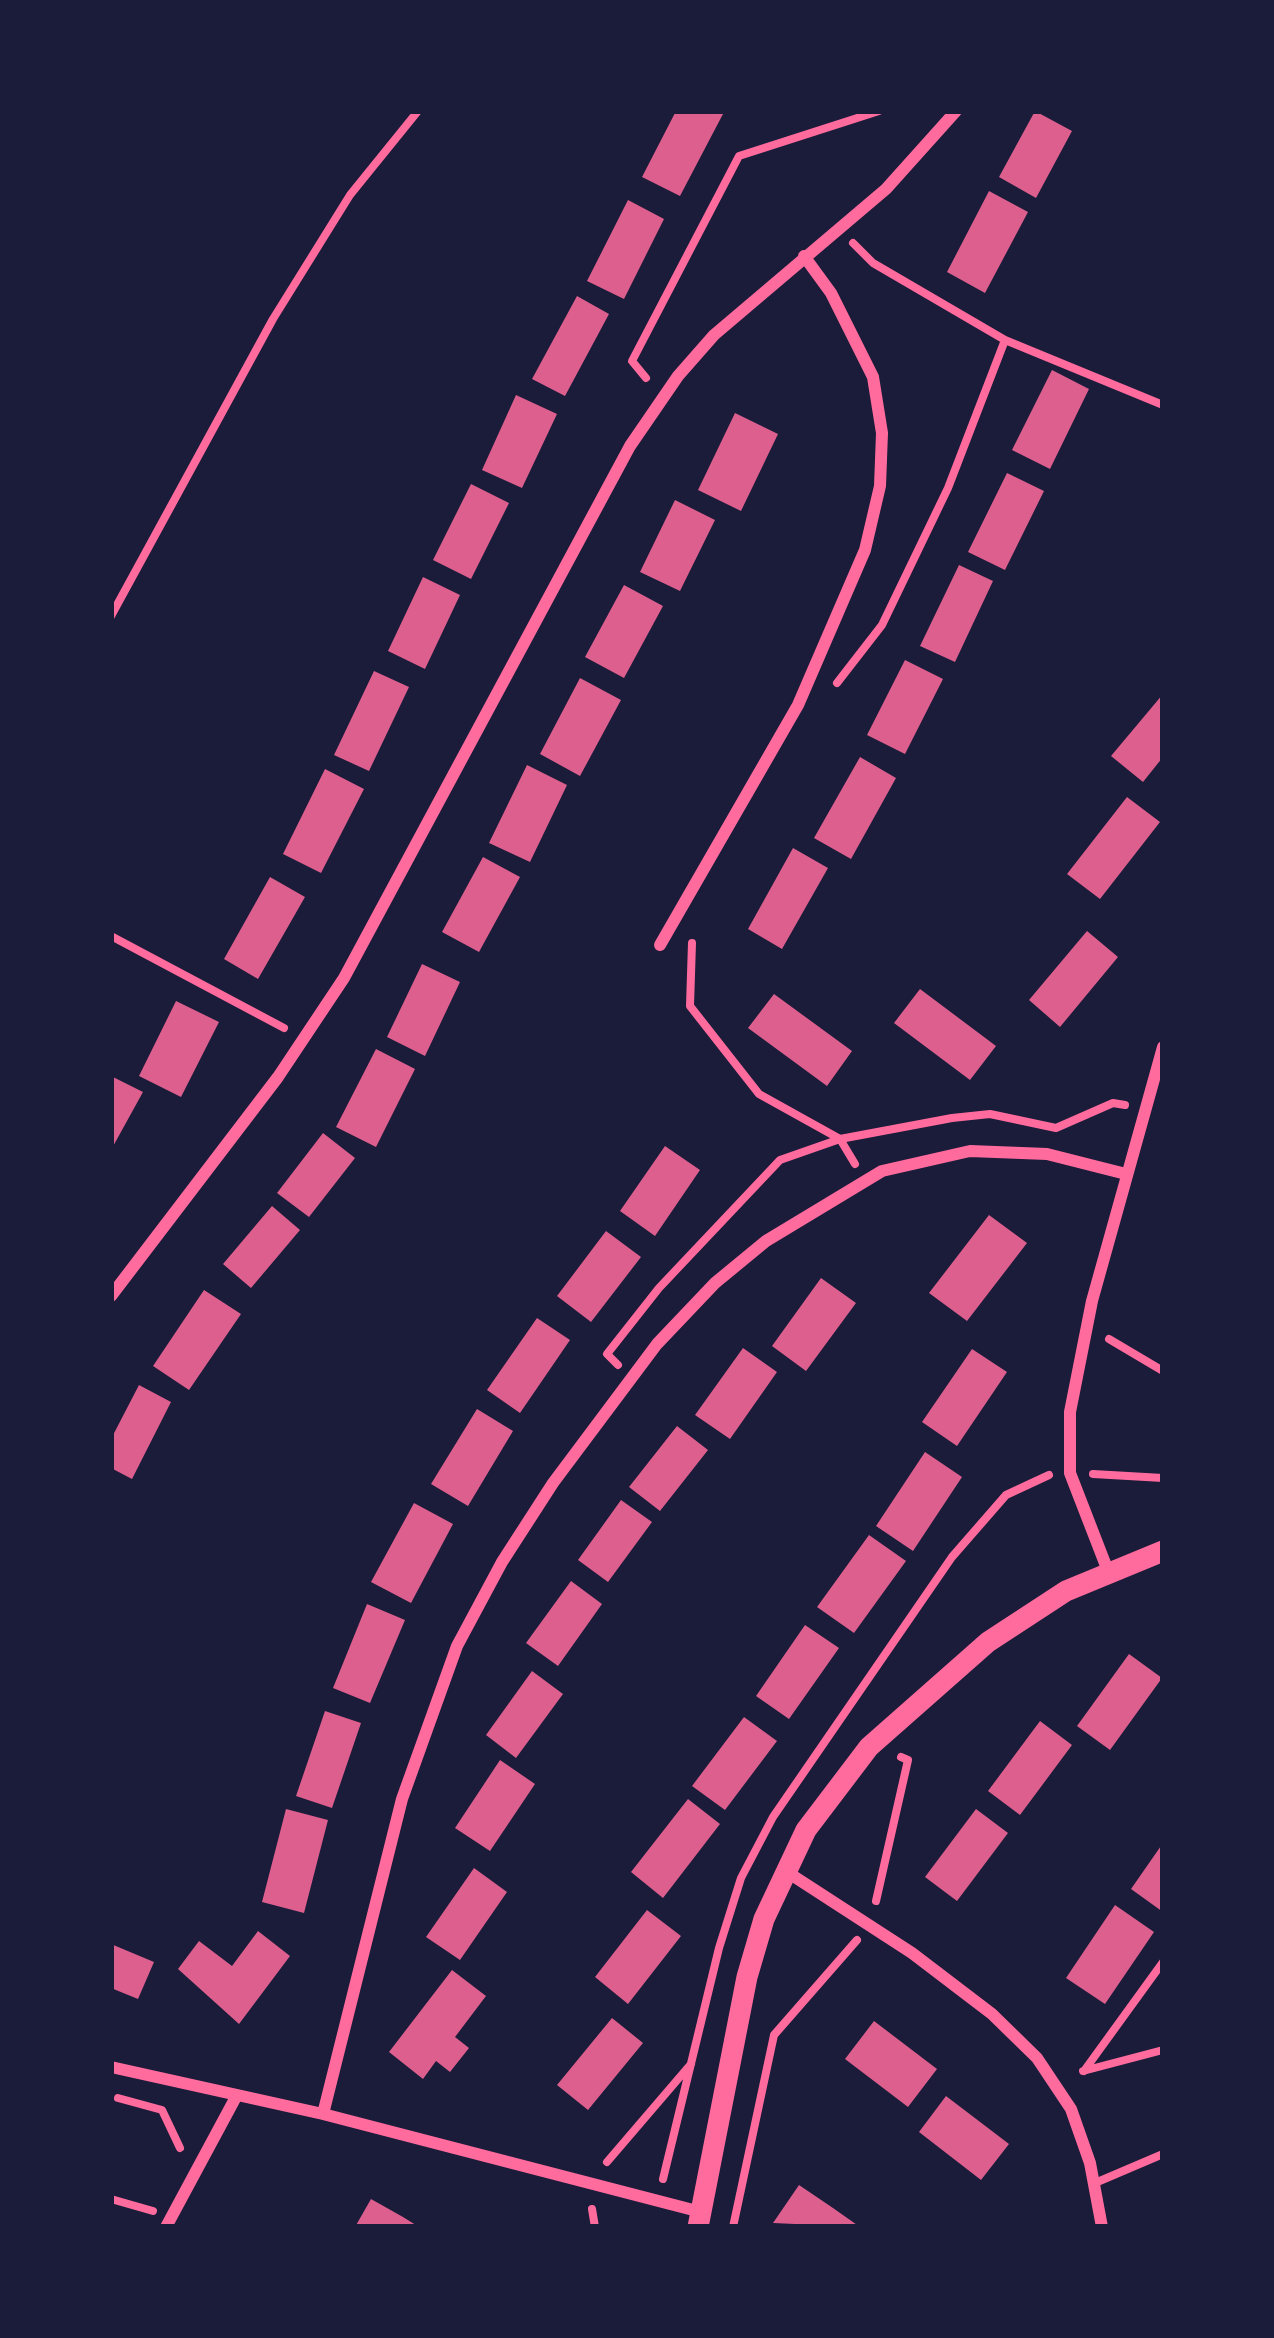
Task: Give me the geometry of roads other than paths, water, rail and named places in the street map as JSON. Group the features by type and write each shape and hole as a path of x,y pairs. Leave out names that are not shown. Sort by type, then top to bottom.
{"street":[{"path":"111,1296 344,978 630,446 663,398 714,335 886,189 956,111"},
{"path":"660,945 798,705 866,550 880,486 882,433 872,377 804,256"},
{"path":"1108,1571 1070,1473 1070,1412 1126,1174 1163,1046"},
{"path":"323,2114 402,1798 457,1646 502,1562 656,1344 715,1283 766,1241 865,1180 933,1155 970,1151 1046,1154 1126,1174"},
{"path":"111,2067 323,2114 593,2185 700,2220 748,1977 784,1870 806,1830 869,1747 988,1642 1066,1591 1163,1551"},
{"path":"784,1870 871,1925 992,2014 1037,2058 1071,2109 1095,2183 1102,2227"},
{"path":"169,2222 237,2095"}],"lane":[{"path":"1095,2183 1163,2153"}]}
